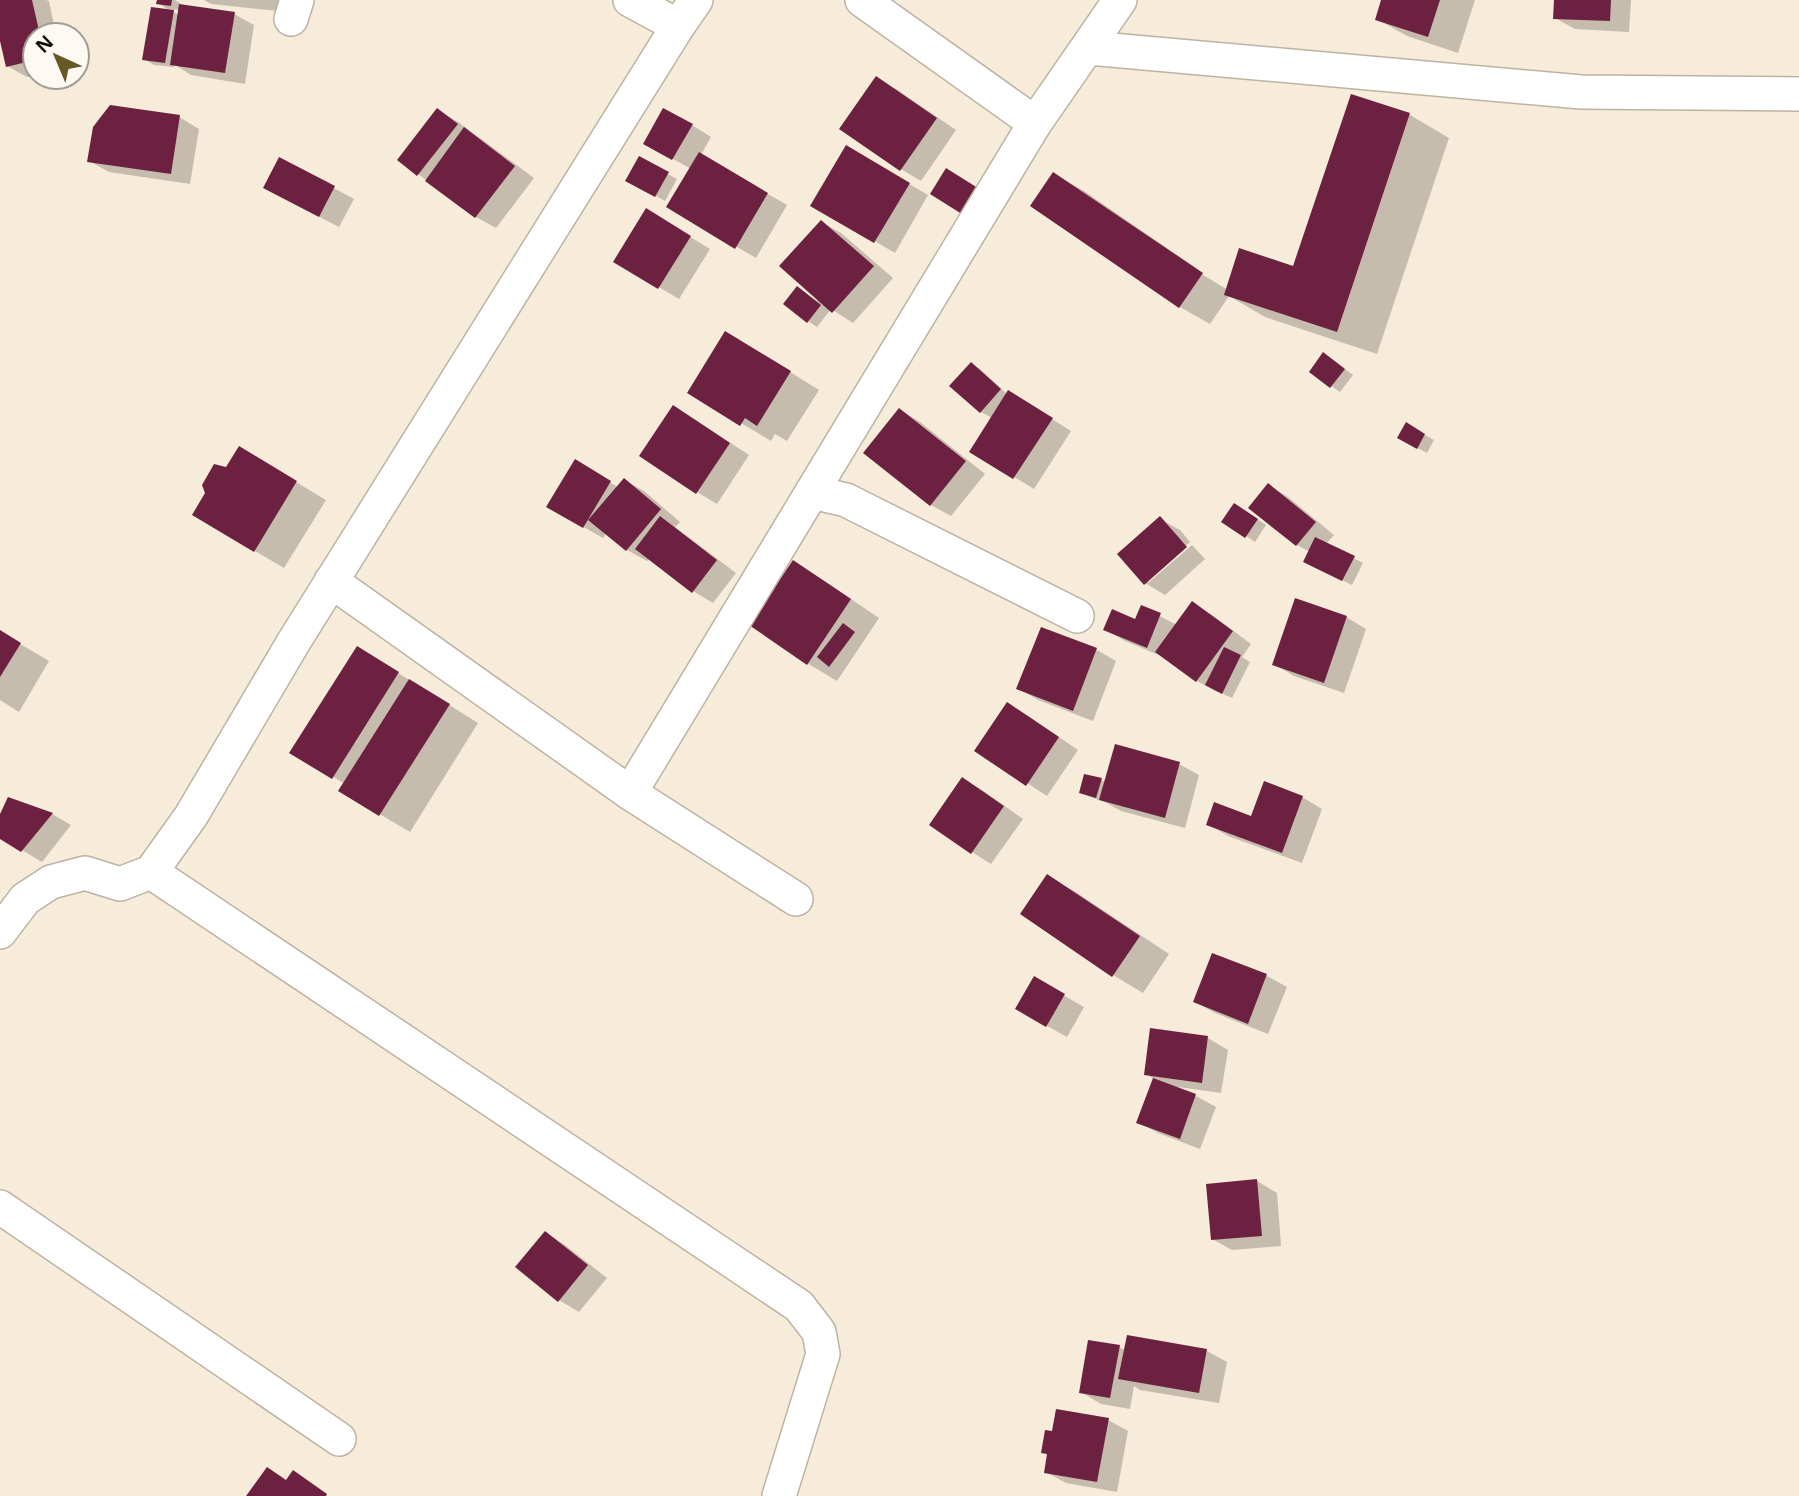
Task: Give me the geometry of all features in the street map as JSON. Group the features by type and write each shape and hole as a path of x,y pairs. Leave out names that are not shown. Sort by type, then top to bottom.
{"street":[{"path":"0,932 24,899 51,882 85,873 120,884 151,872 191,816 331,581 687,13 630,0"},
{"path":"862,0 1035,123"},
{"path":"630,793 1035,123 1120,0"},
{"path":"1088,48 1581,92 1799,94"},
{"path":"812,492 846,500 1077,615"},
{"path":"331,581 630,793 796,899"},
{"path":"151,872 799,1306 819,1332 823,1354 779,1496"},
{"path":"0,1208 339,1439"}],"building":[{"path":"0,0 32,0 37,21 21,21 21,63 6,67 0,41"},
{"path":"157,0 172,0 171,6 156,4"},
{"path":"1381,0 1440,0 1428,37 1375,20"},
{"path":"1554,0 1611,0 1610,21 1553,19"},
{"path":"179,4 235,12 225,73 170,65"},
{"path":"151,7 174,10 165,63 142,60"},
{"path":"876,76 937,118 900,171 839,129"},
{"path":"1351,94 1410,113 1337,332 1224,295 1239,248 1293,266"},
{"path":"110,105 180,115 171,174 87,162 93,127"},
{"path":"437,108 458,124 417,176 397,160"},
{"path":"663,108 693,124 672,160 643,144"},
{"path":"464,127 515,166 475,218 425,181"},
{"path":"846,145 910,183 874,243 810,206"},
{"path":"699,152 768,193 735,249 666,207"},
{"path":"639,156 669,172 655,197 625,181"},
{"path":"279,157 335,186 319,217 263,188"},
{"path":"946,168 981,190 965,216 930,194"},
{"path":"1053,172 1203,273 1179,308 1030,206"},
{"path":"646,208 691,236 658,289 613,262"},
{"path":"821,220 874,266 832,313 779,266"},
{"path":"797,286 821,305 807,323 783,304"},
{"path":"725,331 791,371 757,426 745,418 740,426 687,393"},
{"path":"1323,352 1345,369 1330,388 1309,372"},
{"path":"971,362 1001,389 980,413 949,386"},
{"path":"1008,390 1053,418 1013,479 969,452"},
{"path":"673,405 730,443 696,494 639,456"},
{"path":"899,408 966,461 930,506 863,453"},
{"path":"1406,422 1425,434 1417,449 1397,438"},
{"path":"239,446 297,481 254,552 192,515 205,493 202,485 214,464 226,467"},
{"path":"575,459 611,481 583,528 546,507"},
{"path":"624,478 661,509 626,551 588,520"},
{"path":"1268,483 1316,522 1296,546 1248,508"},
{"path":"1234,503 1258,519 1245,538 1221,522"},
{"path":"660,516 717,560 692,593 635,549"},
{"path":"1160,516 1187,547 1144,585 1117,554"},
{"path":"1315,537 1355,556 1342,581 1303,562"},
{"path":"793,560 851,599 807,665 749,625"},
{"path":"1295,598 1347,616 1324,683 1272,665"},
{"path":"1192,601 1233,631 1196,682 1155,652"},
{"path":"1141,605 1161,613 1147,648 1103,630 1112,609 1135,619"},
{"path":"843,623 855,632 829,667 817,657"},
{"path":"1041,627 1097,648 1073,711 1016,689"},
{"path":"0,630 21,643 0,677"},
{"path":"357,646 399,672 332,779 289,753"},
{"path":"1224,647 1241,655 1222,694 1205,685"},
{"path":"409,679 450,704 379,816 338,791"},
{"path":"1007,702 1059,737 1026,786 974,751"},
{"path":"1115,744 1180,762 1165,818 1099,800"},
{"path":"1084,774 1102,778 1096,798 1079,793"},
{"path":"962,777 1004,806 971,854 929,825"},
{"path":"1264,781 1303,796 1282,853 1206,825 1214,802 1251,816"},
{"path":"8,797 53,813 21,852 0,839 0,814"},
{"path":"1047,874 1140,936 1112,977 1020,914"},
{"path":"1212,953 1267,974 1248,1024 1193,1002"},
{"path":"1034,976 1065,994 1046,1027 1015,1009"},
{"path":"1150,1028 1208,1036 1202,1083 1144,1075"},
{"path":"1153,1078 1196,1094 1180,1139 1136,1123"},
{"path":"1257,1179 1262,1236 1211,1240 1206,1184"},
{"path":"545,1231 588,1265 558,1302 515,1267"},
{"path":"1127,1335 1207,1349 1199,1393 1118,1379"},
{"path":"1088,1340 1120,1345 1110,1398 1079,1393"},
{"path":"1056,1409 1109,1418 1097,1482 1044,1473 1047,1454 1041,1453 1045,1430 1052,1431"},
{"path":"267,1467 286,1480 293,1470 327,1494 246,1496"}]}
